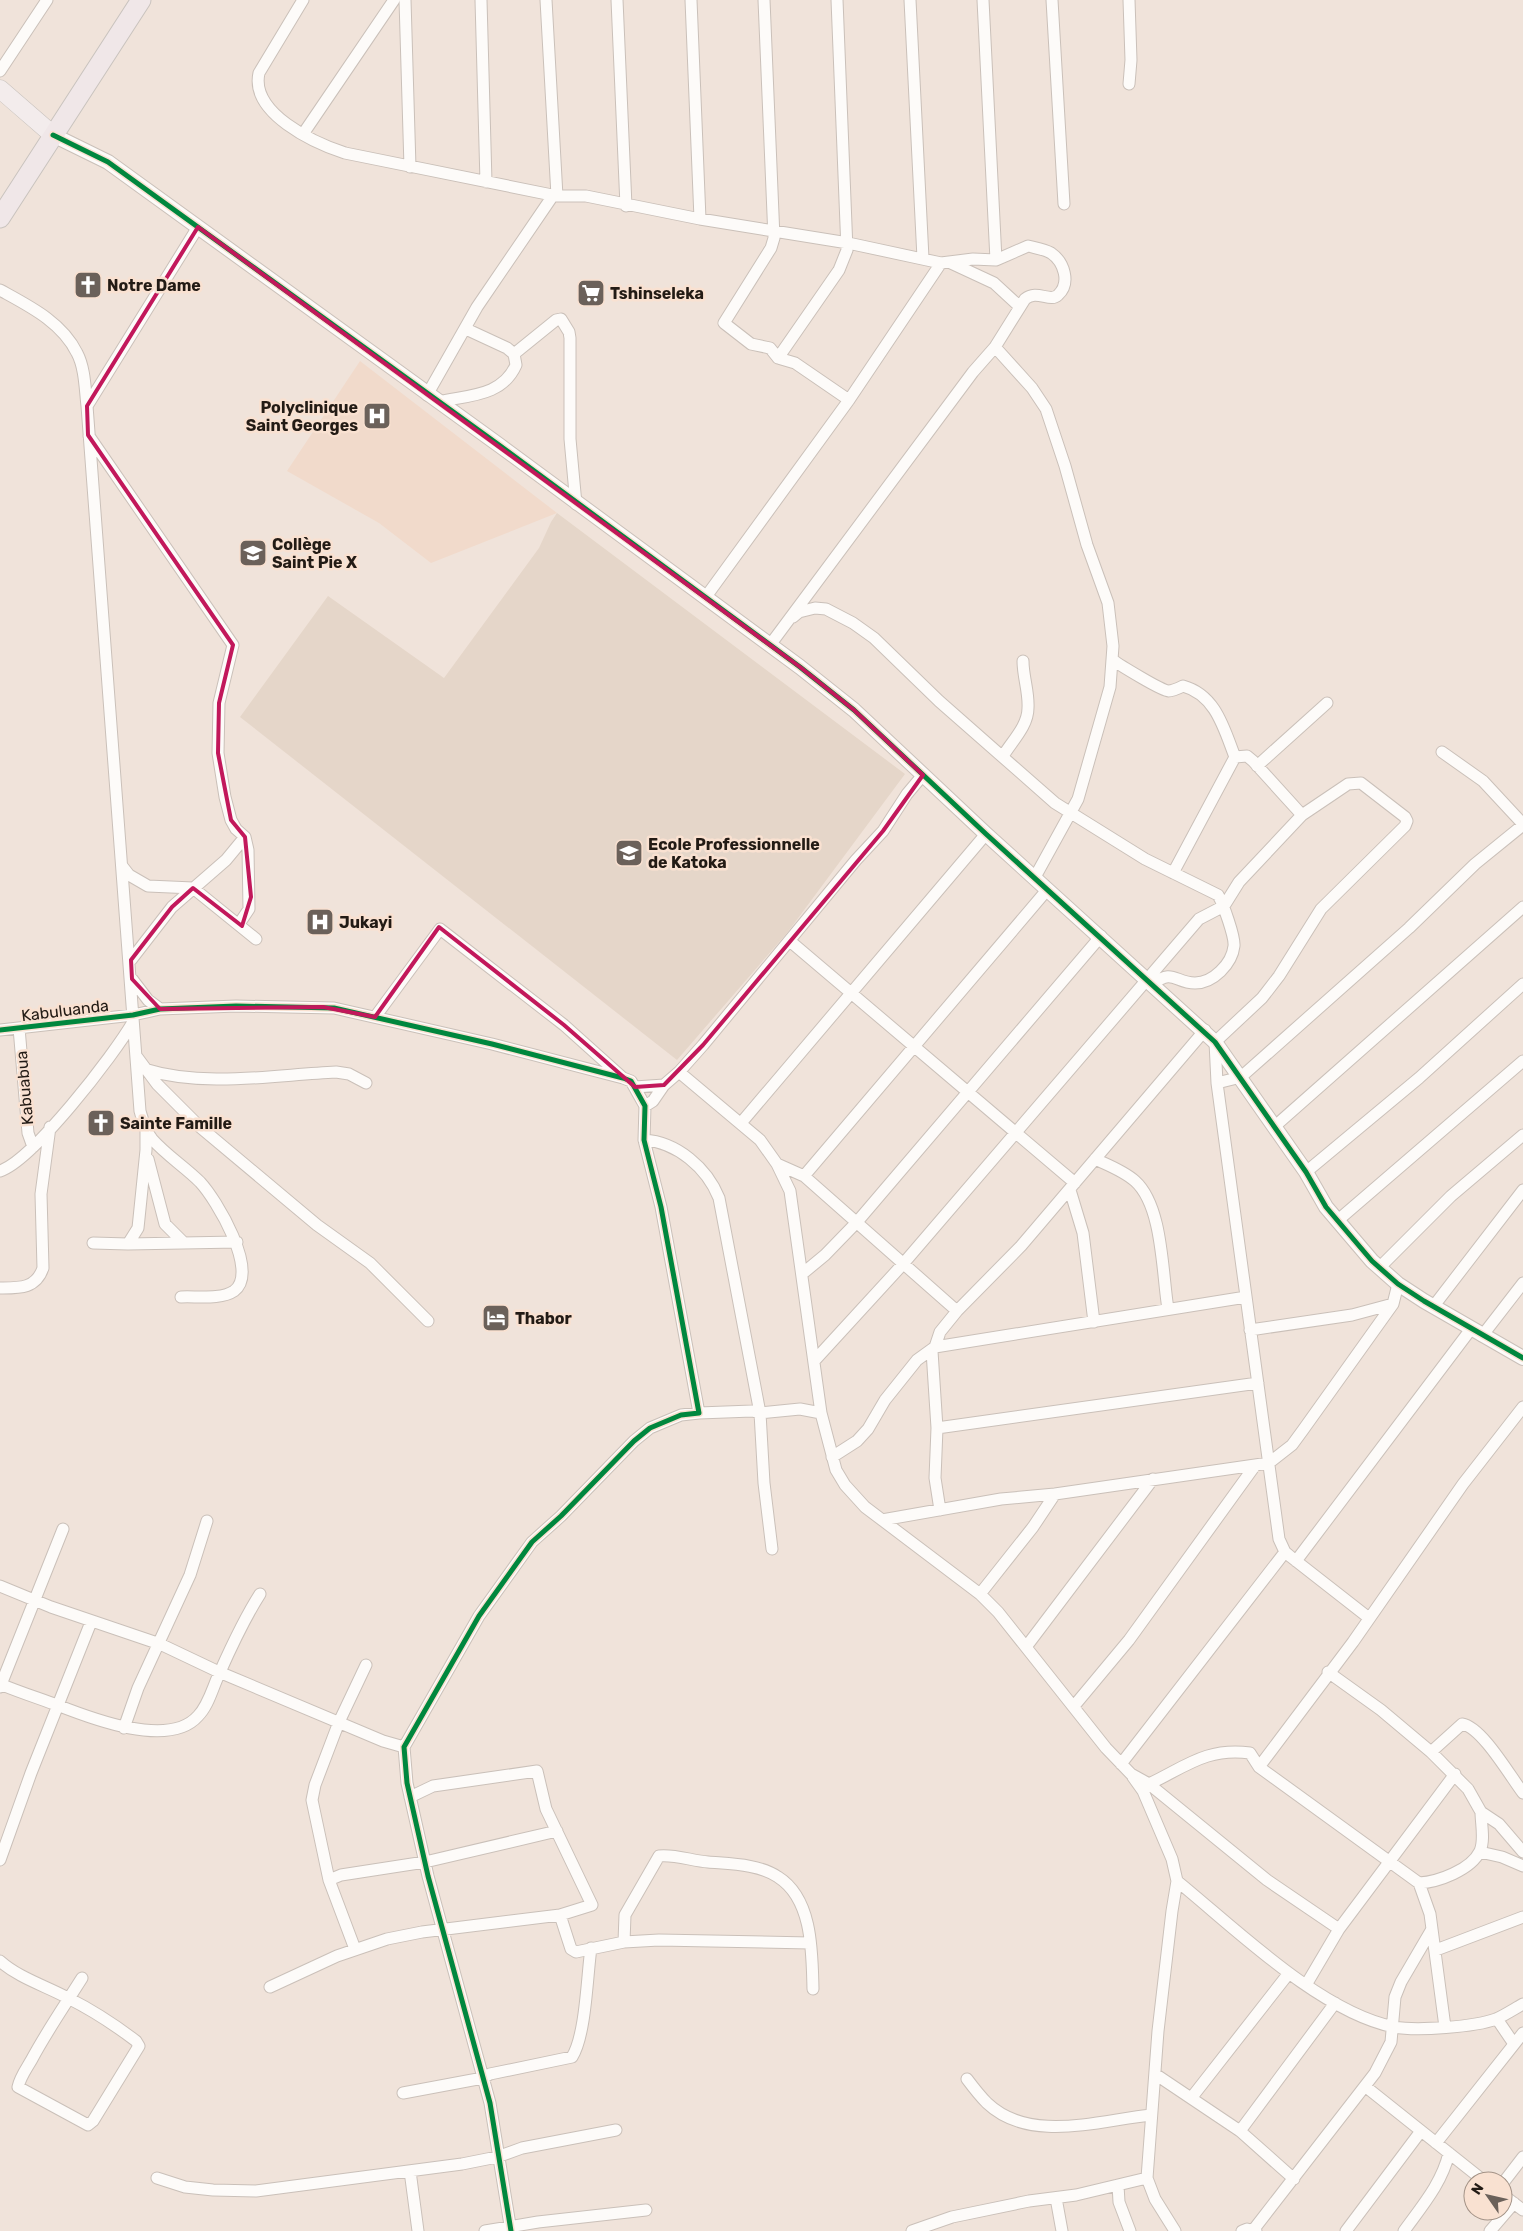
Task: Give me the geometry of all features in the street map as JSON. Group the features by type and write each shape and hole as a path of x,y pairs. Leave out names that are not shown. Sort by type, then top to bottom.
{"highway":[{"path":"0,218 141,0"}],"main road":[{"path":"0,89 53,136"}],"street":[{"path":"0,71 47,0"},
{"path":"303,0 258,73 256,84 259,94 268,108 303,134 325,146 345,153 486,182 555,195 586,196 626,206 848,243 946,263 994,283 1020,307"},
{"path":"303,134 394,0"},
{"path":"405,0 410,167"},
{"path":"481,0 486,182"},
{"path":"433,398 466,329 491,286 555,195 546,0"},
{"path":"617,0 626,206"},
{"path":"691,0 700,219"},
{"path":"764,0 775,230 771,248 724,323 751,344 770,348 778,358 795,363 849,400"},
{"path":"778,358 839,270 845,259 848,243 837,0"},
{"path":"910,0 923,258"},
{"path":"983,0 996,260"},
{"path":"1052,0 1064,204"},
{"path":"1129,0 1131,60 1129,84"},
{"path":"53,136 108,162 706,598 854,710 1047,890 1205,1030 1241,1077 1306,1172 1312,1186 1350,1238 1379,1268 1398,1284 1434,1307 1523,1358"},
{"path":"87,406 198,227"},
{"path":"706,598 946,263 973,259 996,260 1028,246 1046,251 1059,260 1066,278 1057,297 1030,295 1020,307 995,347 973,372 770,646"},
{"path":"0,290 42,314 61,330 77,353 87,406 132,979 140,1111 146,1129 146,1150 138,1228 128,1244"},
{"path":"514,354 556,320 561,319 565,323 570,338 570,439 576,504"},
{"path":"433,398 478,396 490,391 513,372 516,364 514,354 508,348 466,329"},
{"path":"995,347 1032,388 1046,409 1087,545 1108,602 1112,621 1113,660 1110,687 1078,799 1035,877"},
{"path":"88,435 233,644 220,703 218,753 225,798 231,820 236,829 245,837 251,897 249,909 240,924"},
{"path":"787,621 799,612 815,608 839,614 874,638 939,700 1055,803 1145,859 1214,892 1224,906 1234,945 1227,962 1219,973 1202,982 1194,983 1169,976 1150,982"},
{"path":"1113,660 1125,669 1140,675 1160,690 1168,692 1183,686 1199,694 1217,712 1235,757 1173,873"},
{"path":"1003,756 1018,735 1028,709 1023,679 1023,661"},
{"path":"1110,687 1125,669"},
{"path":"1257,766 1326,703"},
{"path":"1217,1083 1241,1077 1409,928 1475,864 1523,824 1482,781 1442,752"},
{"path":"1235,757 1247,756 1302,815"},
{"path":"645,1106 656,1098 664,1084 679,1072 790,942 856,860 883,831 907,794 923,775"},
{"path":"815,1360 904,1264 1015,1132 1150,982 1199,919 1224,906 1240,882 1302,815 1354,782 1361,783 1401,813 1407,821 1399,833 1321,910 1279,976 1262,998 1215,1042 1217,1083 1279,1539 1285,1552 1370,1618"},
{"path":"1055,803 1078,799"},
{"path":"1055,803 1061,821 1060,829"},
{"path":"741,1123 986,834"},
{"path":"130,960 172,907 226,860 245,837"},
{"path":"122,866 129,875 148,886 193,888 256,938"},
{"path":"804,1176 1047,890"},
{"path":"1274,1126 1523,907"},
{"path":"375,1017 440,929 564,1025 623,1078 631,1081 645,1106 644,1140 661,1207 699,1413"},
{"path":"802,1274 825,1255 857,1222 1101,936"},
{"path":"790,942 912,1047 1015,1132 1072,1187 1083,1233 1094,1322"},
{"path":"132,979 148,1000 160,1009"},
{"path":"1306,1172 1420,1078 1523,984"},
{"name":"Kabuluanda","path":"0,1030 133,1018 160,1009 323,1007 375,1017 623,1078"},
{"path":"0,1171 20,1161 91,1080 133,1018"},
{"name":"Kabuabua","path":"19,1028 28,1134 33,1146"},
{"path":"940,1510 936,1478 937,1428 934,1349 940,1332 957,1311 1021,1246 1205,1030"},
{"path":"136,1057 144,1069 200,1127 317,1225 370,1263 428,1321"},
{"path":"1337,1220 1523,1061"},
{"path":"144,1069 174,1077 226,1079 336,1072 349,1074 366,1083"},
{"path":"679,1072 760,1140 777,1164 790,1191 821,1413 836,1470 852,1494 882,1520 980,1594 998,1612 1074,1706 1096,1737 1131,1774 1142,1791 1172,1859 1177,1881 1163,1988 1147,2178 1154,2199 1175,2231"},
{"path":"635,1087 664,1084"},
{"path":"146,1129 159,1146 201,1184 237,1242 241,1259 239,1285 233,1292 222,1296 181,1297"},
{"path":"28,1134 46,1131"},
{"path":"0,1288 18,1288 33,1284 41,1276 43,1268 41,1194 46,1131"},
{"path":"1379,1268 1451,1196 1523,1135"},
{"path":"644,1140 659,1141 675,1148 694,1162 715,1187 724,1216 760,1413 764,1483 772,1549"},
{"path":"146,1150 165,1224 184,1242"},
{"path":"1095,1159 1135,1180 1147,1195 1154,1211 1168,1309"},
{"path":"777,1164 804,1176 957,1311"},
{"path":"1434,1307 1523,1190"},
{"path":"152,1244 165,1224"},
{"path":"138,1228 152,1244"},
{"path":"92,1242 152,1244 237,1242"},
{"path":"1296,1561 1477,1332 1523,1283"},
{"path":"882,1520 1001,1499 1055,1494 1268,1464 1292,1445 1392,1304 1398,1284"},
{"path":"832,1457 857,1441 868,1429 885,1400 917,1360 934,1349 1246,1297"},
{"path":"1250,1330 1352,1315 1392,1304"},
{"path":"937,1428 1258,1383"},
{"path":"1260,1767 1328,1672 1370,1618 1463,1484 1523,1407"},
{"path":"511,2229 497,2157 490,2103 425,1862 404,1765 404,1747 479,1616 532,1542 562,1516 634,1441 650,1428 681,1415 699,1413 752,1411 760,1413 800,1409 821,1413"},
{"path":"1074,1706 1129,1640 1254,1467"},
{"path":"1026,1647 1153,1479"},
{"path":"980,1594 1034,1527 1055,1494"},
{"path":"124,1728 138,1688 160,1644 190,1575 207,1521"},
{"path":"63,1528 0,1685 58,1706 124,1728 152,1731 189,1724 199,1716 237,1633 260,1594"},
{"path":"1121,1764 1285,1552"},
{"path":"0,1586 91,1622 160,1644 219,1672 338,1722 404,1747"},
{"path":"0,1860 91,1622"},
{"path":"355,1949 329,1880 312,1800 315,1785 338,1722 366,1665"},
{"path":"1328,1672 1381,1710 1431,1752 1468,1789 1481,1812 1499,1824 1523,1852"},
{"path":"1431,1752 1462,1724 1468,1725 1484,1739 1523,1793"},
{"path":"1149,1784 1186,1763 1233,1751 1250,1753 1260,1767 1389,1863 1408,1873 1419,1883 1430,1914 1445,2027"},
{"path":"270,1987 355,1949 387,1939 560,1915 590,1907 592,1903 546,1808 537,1771 432,1786 410,1797"},
{"path":"1131,1774 1149,1784 1267,1880 1339,1929"},
{"path":"1306,1985 1339,1929 1454,1774"},
{"path":"1419,1883 1434,1882 1453,1875 1480,1852 1482,1840 1481,1812"},
{"path":"329,1880 341,1875 425,1862 557,1831"},
{"path":"1480,1852 1502,1857 1523,1866"},
{"path":"624,1942 625,1916 630,1903 656,1860 663,1855 748,1867 778,1876 797,1895 803,1910 810,1943 813,1989"},
{"path":"1177,1881 1306,1985 1335,2003 1394,2027 1445,2027 1496,2018 1523,2004"},
{"path":"560,1915 573,1951 624,1942 659,1940 810,1943"},
{"path":"1436,1950 1523,1917"},
{"path":"1251,2230 1294,2179 1366,2087 1385,2056 1391,2042 1394,2027 1395,1997 1432,1929"},
{"path":"403,2093 483,2078 490,2074 572,2057 577,2050 581,2032 591,1948"},
{"path":"0,1961 15,1972 69,1998 118,2027 139,2046 93,2121 88,2125 18,2087 36,2050 69,1998 82,1978"},
{"path":"1192,2097 1289,1973"},
{"path":"1240,2131 1335,2003"},
{"path":"1496,2018 1514,2044"},
{"path":"1436,2143 1523,2033"},
{"path":"1155,2074 1192,2097 1240,2131 1294,2179"},
{"path":"967,2079 988,2104 1002,2114 1028,2123 1082,2125 1151,2115"},
{"path":"1366,2087 1471,2171"},
{"path":"158,2178 185,2187 234,2192 410,2171 497,2157 522,2148 616,2130"},
{"path":"1346,2231 1421,2131"},
{"path":"1404,2231 1434,2190 1446,2167 1448,2153"},
{"path":"1512,2171 1523,2157"},
{"path":"410,2171 418,2231"},
{"path":"912,2231 952,2217 1029,2201 1056,2198 1147,2178"},
{"path":"1118,2185 1119,2202 1130,2231"},
{"path":"1056,2198 1062,2231"},
{"path":"1490,2231 1518,2207"},
{"path":"485,2231 511,2229 538,2222 646,2210"}],"highlighted area":[{"path":"198,227 800,667 854,710 923,775 883,831 703,1045 664,1085 635,1087 564,1025 439,927 375,1017 323,1007 160,1009 132,979 131,960 172,907 193,888 242,926 251,897 248,850 245,837 231,820 218,753 219,703 233,645 88,435 87,406"}],"shaded area":[{"name":"Polyclinique Saint Georges","path":"360,361 557,513 431,563 379,523 287,471"},
{"name":"Ecole Professionnelle de Katoka","path":"557,513 905,774 787,933 677,1060 240,717 328,596 444,678 539,548"}],"cycle path":[{"path":"53,135 108,162 499,445 800,667 854,710 986,834 1215,1042 1306,1172 1326,1207 1372,1261 1398,1284 1424,1301 1523,1358"},
{"path":"0,1030 133,1015 160,1009 236,1006 334,1008 492,1044 623,1078 631,1081 645,1106 644,1140 661,1207 699,1413 681,1415 650,1428 634,1441 561,1516 532,1542 479,1616 404,1747 407,1783 428,1876 490,2103 511,2231"}],"place":[{"name":"Notre Dame","path":"88,285"},
{"name":"Tshinseleka","path":"591,293"},
{"name":"Polyclinique Saint Georges","path":"377,416"},
{"name":"Collège Saint Pie X","path":"253,553"},
{"name":"Ecole Professionnelle de Katoka","path":"629,853"},
{"name":"Jukayi","path":"320,922"},
{"name":"Sainte Famille","path":"101,1123"},
{"name":"Thabor","path":"496,1318"}]}
